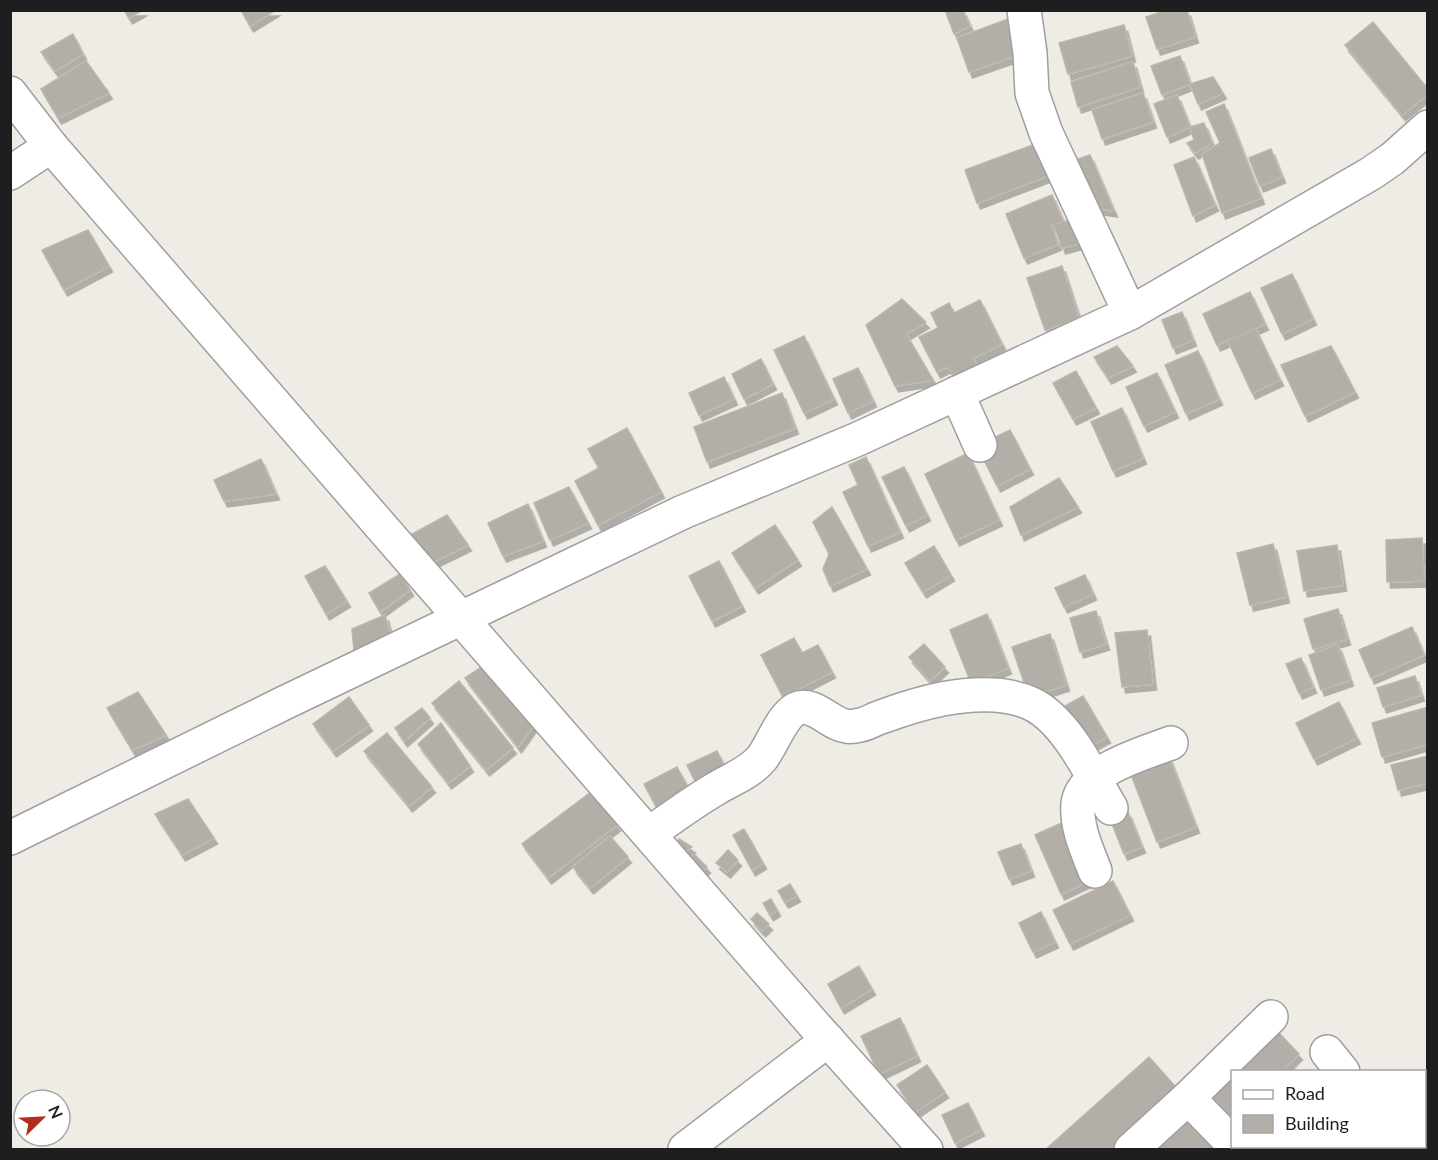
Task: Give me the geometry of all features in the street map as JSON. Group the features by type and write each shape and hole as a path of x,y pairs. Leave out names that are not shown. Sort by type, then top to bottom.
{"street":[{"path":"1024,10 1030,53 1032,93 1046,133 1130,313"},
{"path":"10,93 51,146 828,1040 926,1149"},
{"path":"10,838 284,703 683,512 858,439 1130,313 1370,174 1392,159 1428,127"},
{"path":"10,173 51,146"},
{"path":"957,393 980,445"},
{"path":"649,834 761,760 790,713 804,707 845,726 862,725 880,717 942,699 987,695 1008,696 1033,704 1058,724 1111,808"},
{"path":"1095,871 1083,840 1078,818 1078,802 1084,788 1093,778 1128,759 1171,744"},
{"path":"1131,1149 1188,1098 1271,1017"},
{"path":"685,1149 828,1040"},
{"path":"1188,1098 1231,1141"}],"building":[{"path":"124,10 143,10 129,18"},
{"path":"241,10 276,10 250,26"},
{"path":"945,10 963,10 970,26 954,34"},
{"path":"1167,10 1187,10 1195,37 1157,49 1146,17"},
{"path":"1008,19 1021,54 969,72 957,38"},
{"path":"1373,22 1428,89 1428,94 1402,115 1345,45"},
{"path":"1124,25 1132,56 1068,74 1059,43"},
{"path":"73,34 83,54 55,71 41,52"},
{"path":"1180,56 1190,84 1162,95 1151,66"},
{"path":"86,61 109,93 58,118 41,89"},
{"path":"1133,62 1140,87 1078,107 1071,82"},
{"path":"1213,77 1223,93 1198,104 1190,84"},
{"path":"1143,93 1153,122 1102,139 1092,110"},
{"path":"1177,95 1190,127 1167,137 1154,104"},
{"path":"1224,104 1261,198 1222,213 1202,154 1220,143 1206,112"},
{"path":"1204,123 1212,143 1195,153 1187,143 1194,140 1190,127"},
{"path":"1038,143 1050,175 977,203 965,170"},
{"path":"1271,149 1282,177 1260,186 1249,158"},
{"path":"1090,155 1114,211 1101,209 1088,212 1066,163"},
{"path":"1194,157 1215,205 1193,216 1174,165"},
{"path":"1052,195 1063,221 1051,226 1058,244 1024,258 1006,214"},
{"path":"1075,219 1085,242 1062,248 1054,224"},
{"path":"88,230 109,266 64,290 42,250"},
{"path":"1062,266 1079,318 1045,330 1027,278"},
{"path":"1292,274 1313,319 1282,334 1261,288"},
{"path":"1250,292 1265,324 1217,345 1203,314"},
{"path":"902,299 926,322 906,334 933,380 895,386 866,325"},
{"path":"980,300 1002,344 973,358 977,366 956,376 947,367 937,372 919,337 938,328 931,313 949,303 954,313"},
{"path":"1182,312 1193,340 1173,348 1162,320"},
{"path":"1255,328 1280,380 1252,393 1228,341"},
{"path":"804,336 834,399 804,413 774,350"},
{"path":"1117,346 1133,366 1108,378 1094,357"},
{"path":"1331,346 1355,392 1305,416 1281,365"},
{"path":"1198,351 1219,399 1186,414 1165,365"},
{"path":"761,359 773,384 744,399 732,374"},
{"path":"858,368 873,401 848,413 833,379"},
{"path":"1076,371 1096,408 1073,419 1053,383"},
{"path":"1157,373 1175,412 1144,426 1126,387"},
{"path":"724,377 734,399 699,415 689,393"},
{"path":"782,393 795,428 707,462 694,427"},
{"path":"1122,408 1143,458 1113,471 1091,422"},
{"path":"627,428 661,492 598,525 575,481 599,468 588,449"},
{"path":"1010,430 1030,469 997,486 977,446"},
{"path":"968,453 999,520 956,540 925,474"},
{"path":"866,457 900,532 868,546 843,492 858,485 849,465"},
{"path":"261,459 276,494 224,501 214,480"},
{"path":"904,467 927,515 906,526 882,477"},
{"path":"1059,478 1078,507 1021,535 1010,507"},
{"path":"569,487 588,523 550,540 534,503"},
{"path":"528,504 543,541 503,556 488,523"},
{"path":"832,507 867,569 830,586 823,569 829,554 813,522"},
{"path":"447,515 468,545 419,569 403,539"},
{"path":"775,525 798,560 755,588 732,553"},
{"path":"1422,538 1424,581 1387,582 1386,540"},
{"path":"1273,544 1286,597 1250,605 1237,553"},
{"path":"1337,545 1343,585 1304,591 1297,551"},
{"path":"934,546 951,575 923,592 905,563"},
{"path":"719,561 742,606 712,621 689,576"},
{"path":"325,566 347,601 326,614 305,576"},
{"path":"400,574 410,590 380,612 369,593"},
{"path":"1085,575 1093,594 1064,607 1055,588"},
{"path":"1338,609 1347,639 1313,649 1304,619"},
{"path":"1096,611 1106,644 1080,652 1070,618"},
{"path":"987,614 1008,668 971,683 950,630"},
{"path":"385,615 391,636 354,651 352,629"},
{"path":"1412,627 1424,655 1371,678 1359,650"},
{"path":"1147,630 1153,684 1122,687 1115,633"},
{"path":"1050,634 1066,685 1029,697 1012,647"},
{"path":"794,638 802,653 818,645 832,672 783,697 761,655"},
{"path":"924,644 945,667 930,681 909,657"},
{"path":"1338,645 1350,680 1321,690 1309,655"},
{"path":"1301,658 1313,687 1299,693 1286,664"},
{"path":"486,664 535,723 518,747 465,678"},
{"path":"1415,676 1421,695 1383,707 1377,688"},
{"path":"459,681 513,748 486,770 432,703"},
{"path":"138,692 166,735 132,750 107,708"},
{"path":"1083,696 1107,737 1080,752 1056,711"},
{"path":"349,697 369,725 333,751 313,724"},
{"path":"1339,702 1357,738 1314,759 1296,723"},
{"path":"1428,707 1428,744 1382,757 1372,723"},
{"path":"422,708 430,718 404,741 395,728"},
{"path":"441,723 470,766 448,783 418,744"},
{"path":"387,733 432,787 409,806 364,751"},
{"path":"717,751 728,774 699,789 687,765"},
{"path":"1428,756 1428,783 1398,790 1391,765"},
{"path":"1169,757 1196,827 1157,842 1130,772"},
{"path":"677,767 693,797 660,814 644,784"},
{"path":"591,792 617,825 548,878 522,844"},
{"path":"188,799 214,838 182,855 155,814"},
{"path":"1128,812 1142,847 1124,854 1110,819"},
{"path":"1068,820 1095,878 1061,894 1035,835"},
{"path":"744,829 763,863 752,870 733,835"},
{"path":"610,836 628,857 590,888 573,867"},
{"path":"679,839 692,847 680,854 675,847"},
{"path":"1021,844 1031,871 1009,879 998,852"},
{"path":"728,850 738,860 727,872 716,863"},
{"path":"694,854 707,867 699,875 686,863"},
{"path":"1113,881 1130,915 1070,944 1053,910"},
{"path":"790,884 797,896 785,902 778,891"},
{"path":"771,899 777,910 770,915 763,903"},
{"path":"1041,912 1055,942 1033,952 1019,923"},
{"path":"757,913 769,924 762,931 751,919"},
{"path":"859,966 872,989 841,1008 828,984"},
{"path":"900,1018 917,1056 879,1074 861,1036"},
{"path":"1278,1032 1299,1054 1283,1070 1238,1070"},
{"path":"1149,1057 1183,1095 1122,1150 1045,1150"},
{"path":"927,1065 945,1092 915,1112 897,1085"},
{"path":"1231,1076 1231,1118 1211,1096"},
{"path":"968,1103 981,1130 955,1143 942,1115"},
{"path":"1197,1111 1231,1150 1155,1150"},
{"path":"1260,1148 1308,1148 1310,1150 1261,1150"}]}
